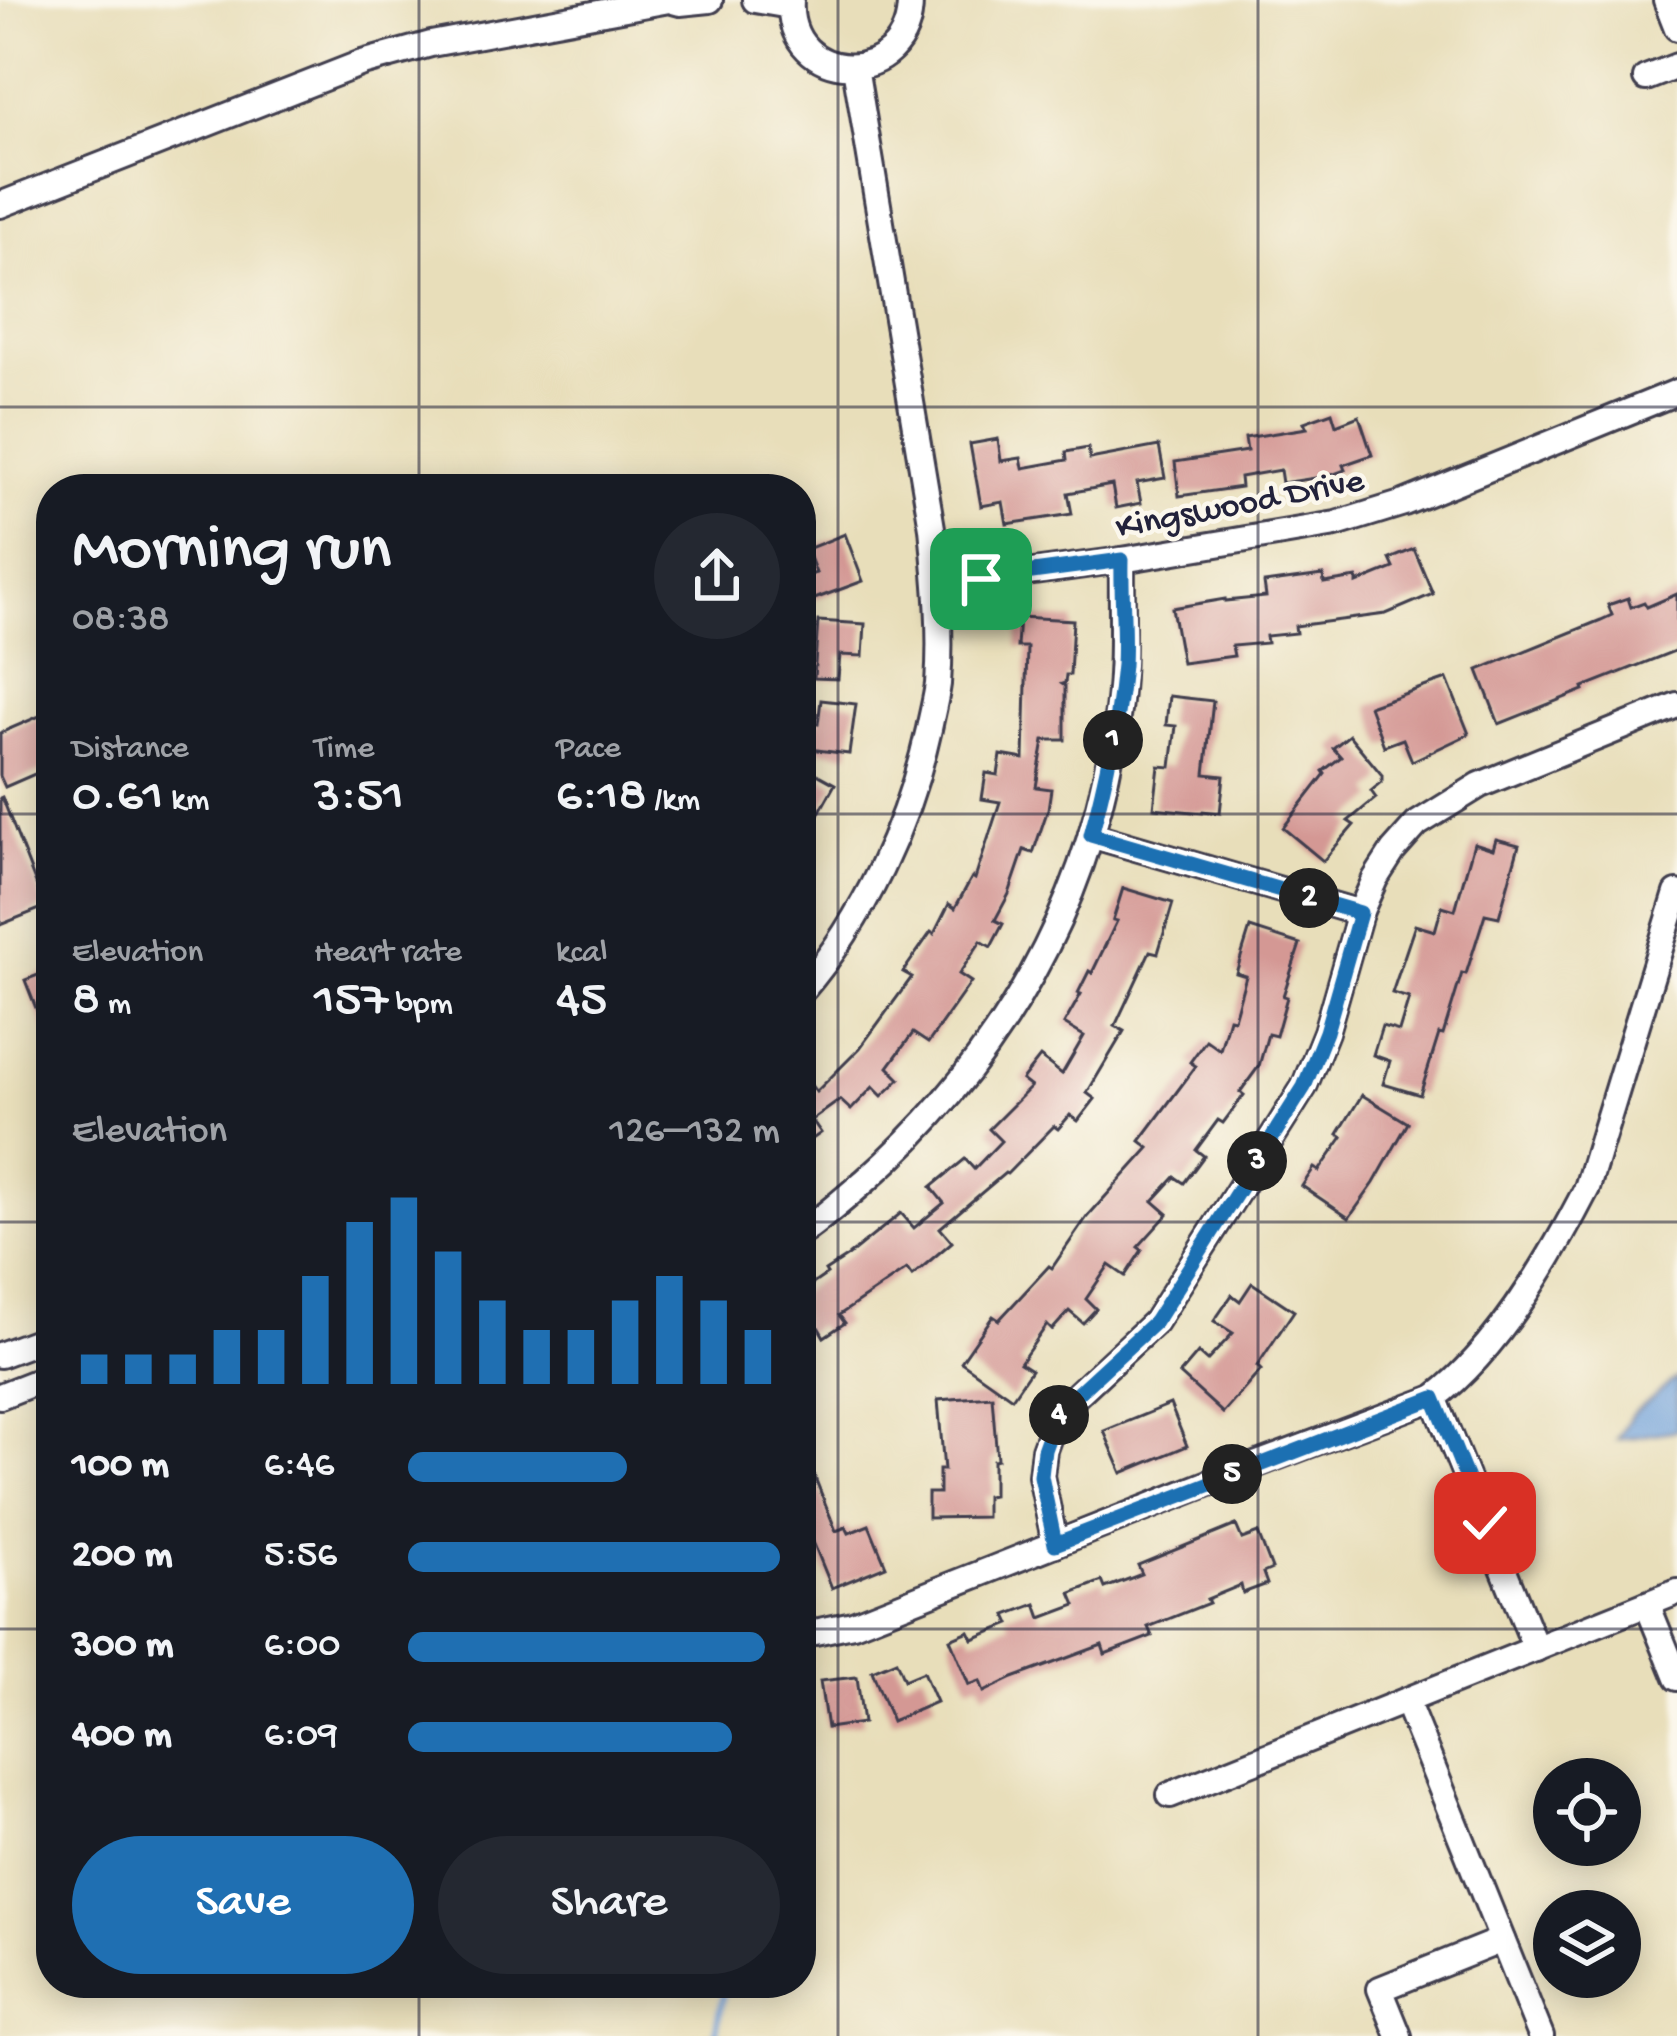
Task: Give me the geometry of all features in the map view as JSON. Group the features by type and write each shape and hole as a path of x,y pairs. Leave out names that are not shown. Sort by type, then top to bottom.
{"street":[{"path":"0,205 362,63 431,44 669,0 710,0"},
{"path":"755,0 791,3 793,26 802,44 817,58 855,68 892,51 904,36 910,0"},
{"path":"1666,0 1677,28"},
{"path":"1646,78 1677,66"},
{"path":"816,974 886,860 916,782 937,690 938,585 932,528 855,68"},
{"name":"Kingswood Drive","path":"938,585 1122,560 1367,516 1677,392"},
{"path":"816,1223 914,1136 975,1066 1035,972 1075,884 1107,776 1121,681 1122,560"},
{"path":"1055,1544 1041,1476 1053,1425 1075,1395 1155,1322 1304,1087 1326,1032 1360,913 1393,851 1447,803 1525,765 1674,713"},
{"path":"1091,835 1360,913"},
{"path":"816,1629 853,1624 1434,1398 1457,1381 1497,1335 1588,1188 1677,892"},
{"path":"0,1355 36,1342"},
{"path":"0,1396 36,1382"},
{"path":"1434,1398 1536,1649"},
{"path":"1170,1795 1677,1592"},
{"path":"1647,1604 1677,1678"},
{"path":"1406,1701 1540,2036"},
{"path":"1399,2036 1381,1989 1502,1940"}],"water":[{"path":"1677,1378 1677,1430 1617,1440 1632,1414"}],"building":[{"path":"1332,412 1336,425 1359,416 1372,455 1343,465 1345,470 1329,476 1282,483 1280,470 1240,477 1241,487 1179,496 1175,462 1247,451 1245,438 1307,428 1304,422"},
{"path":"998,439 1001,461 1021,458 1023,468 1067,460 1066,452 1088,448 1090,459 1159,446 1165,478 1137,483 1141,503 1116,508 1112,485 1068,493 1072,514 1007,524 1003,502 981,506 970,444"},
{"path":"845,534 863,581 816,598 816,545"},
{"path":"1414,549 1433,594 1386,614 1295,626 1296,633 1266,636 1267,643 1232,646 1234,656 1182,663 1172,608 1266,597 1264,583 1323,575 1324,583 1357,578 1357,583 1394,568 1390,559"},
{"path":"1677,594 1677,650 1499,724 1478,670 1612,615 1608,605 1628,598 1631,607 1644,602 1647,607"},
{"path":"1019,617 1073,620 1070,675 1062,684 1065,740 1044,740 1036,787 1051,789 1048,809 1033,853 1024,850 995,920 1003,924 991,947 981,941 959,974 971,982 928,1043 913,1033 888,1067 900,1079 882,1096 873,1087 851,1110 840,1100 816,1117 816,1092 860,1048 912,977 903,972 934,934 949,904 955,908 972,877 975,879 1000,802 982,799 986,773 998,775 1001,755 1024,759 1027,647 1017,647"},
{"path":"818,621 865,624 863,656 840,655 838,679 816,678"},
{"path":"1447,679 1469,734 1412,761 1403,739 1384,746 1369,706"},
{"path":"1169,696 1213,701 1205,774 1224,776 1220,813 1154,808 1159,766 1171,767 1176,726 1166,725"},
{"path":"821,700 856,704 849,754 816,750"},
{"path":"36,717 36,774 5,787 0,776 0,733"},
{"path":"1349,735 1382,775 1382,782 1371,791 1376,798 1348,821 1354,825 1323,861 1283,828 1323,771 1341,757 1333,748"},
{"path":"816,774 835,784 816,818"},
{"path":"0,798 36,884 36,911 0,925"},
{"path":"1496,839 1519,845 1499,917 1485,914 1420,1095 1383,1084 1390,1061 1373,1055 1382,1026 1399,1031 1409,998 1392,993 1415,925 1435,931 1442,906 1455,910 1474,843 1493,849"},
{"path":"1123,888 1173,903 1158,953 1150,951 1115,1026 1124,1031 1087,1093 1095,1099 1078,1121 1070,1115 1058,1129 1054,1126 1007,1174 940,1228 952,1242 912,1276 907,1269 839,1315 845,1323 824,1337 816,1326 816,1282 825,1271 901,1213 914,1228 944,1203 931,1187 965,1159 974,1169 1001,1141 989,1129 1031,1087 1022,1080 1040,1057 1062,1074 1084,1036 1064,1024 1117,921 1113,920"},
{"path":"1250,928 1300,944 1276,1036 1268,1034 1259,1066 1240,1092 1244,1095 1196,1150 1204,1156 1184,1183 1175,1177 1153,1201 1168,1214 1138,1247 1142,1250 1125,1276 1109,1265 1086,1299 1096,1309 1083,1323 1069,1311 1052,1330 1047,1325 1020,1363 1031,1370 1012,1398 961,1362 993,1316 999,1320 1052,1268 1087,1217 1149,1148 1140,1141 1196,1066 1190,1062 1206,1040 1220,1050 1246,976 1236,973"},
{"path":"36,976 36,1008 25,980"},
{"path":"1362,1095 1408,1123 1349,1218 1302,1186 1343,1137 1338,1134"},
{"path":"1252,1283 1294,1311 1257,1366 1261,1370 1223,1413 1180,1374 1198,1353 1207,1361 1233,1333 1214,1321 1232,1295 1240,1301"},
{"path":"992,1396 997,1459 993,1460 993,1495 986,1496 986,1517 928,1518 928,1493 939,1493 939,1470 944,1470 938,1400"},
{"path":"1170,1404 1187,1446 1122,1473 1104,1431"},
{"path":"816,1480 836,1531 846,1527 849,1533 869,1525 886,1566 832,1588 816,1549"},
{"path":"1236,1525 1242,1539 1258,1533 1272,1569 1263,1573 1267,1584 1243,1593 1241,1585 1207,1599 1209,1603 1148,1627 1152,1636 1105,1654 1102,1645 984,1692 980,1681 969,1685 950,1639 969,1631 973,1639 1010,1624 1006,1615 1036,1604 1041,1618 1076,1605 1071,1593 1102,1581 1105,1588 1142,1574 1138,1565"},
{"path":"896,1661 904,1680 923,1672 936,1702 892,1721 872,1671"},
{"path":"857,1677 863,1723 827,1728 820,1681"}],"waterway":[{"path":"715,2036 722,1998"}],"route":[{"path":"981,579 1122,560 1123,661 1117,722 1091,835 1360,913 1326,1032 1304,1087 1155,1322 1066,1404 1053,1425 1041,1476 1055,1544 1434,1398 1485,1523"}]}
